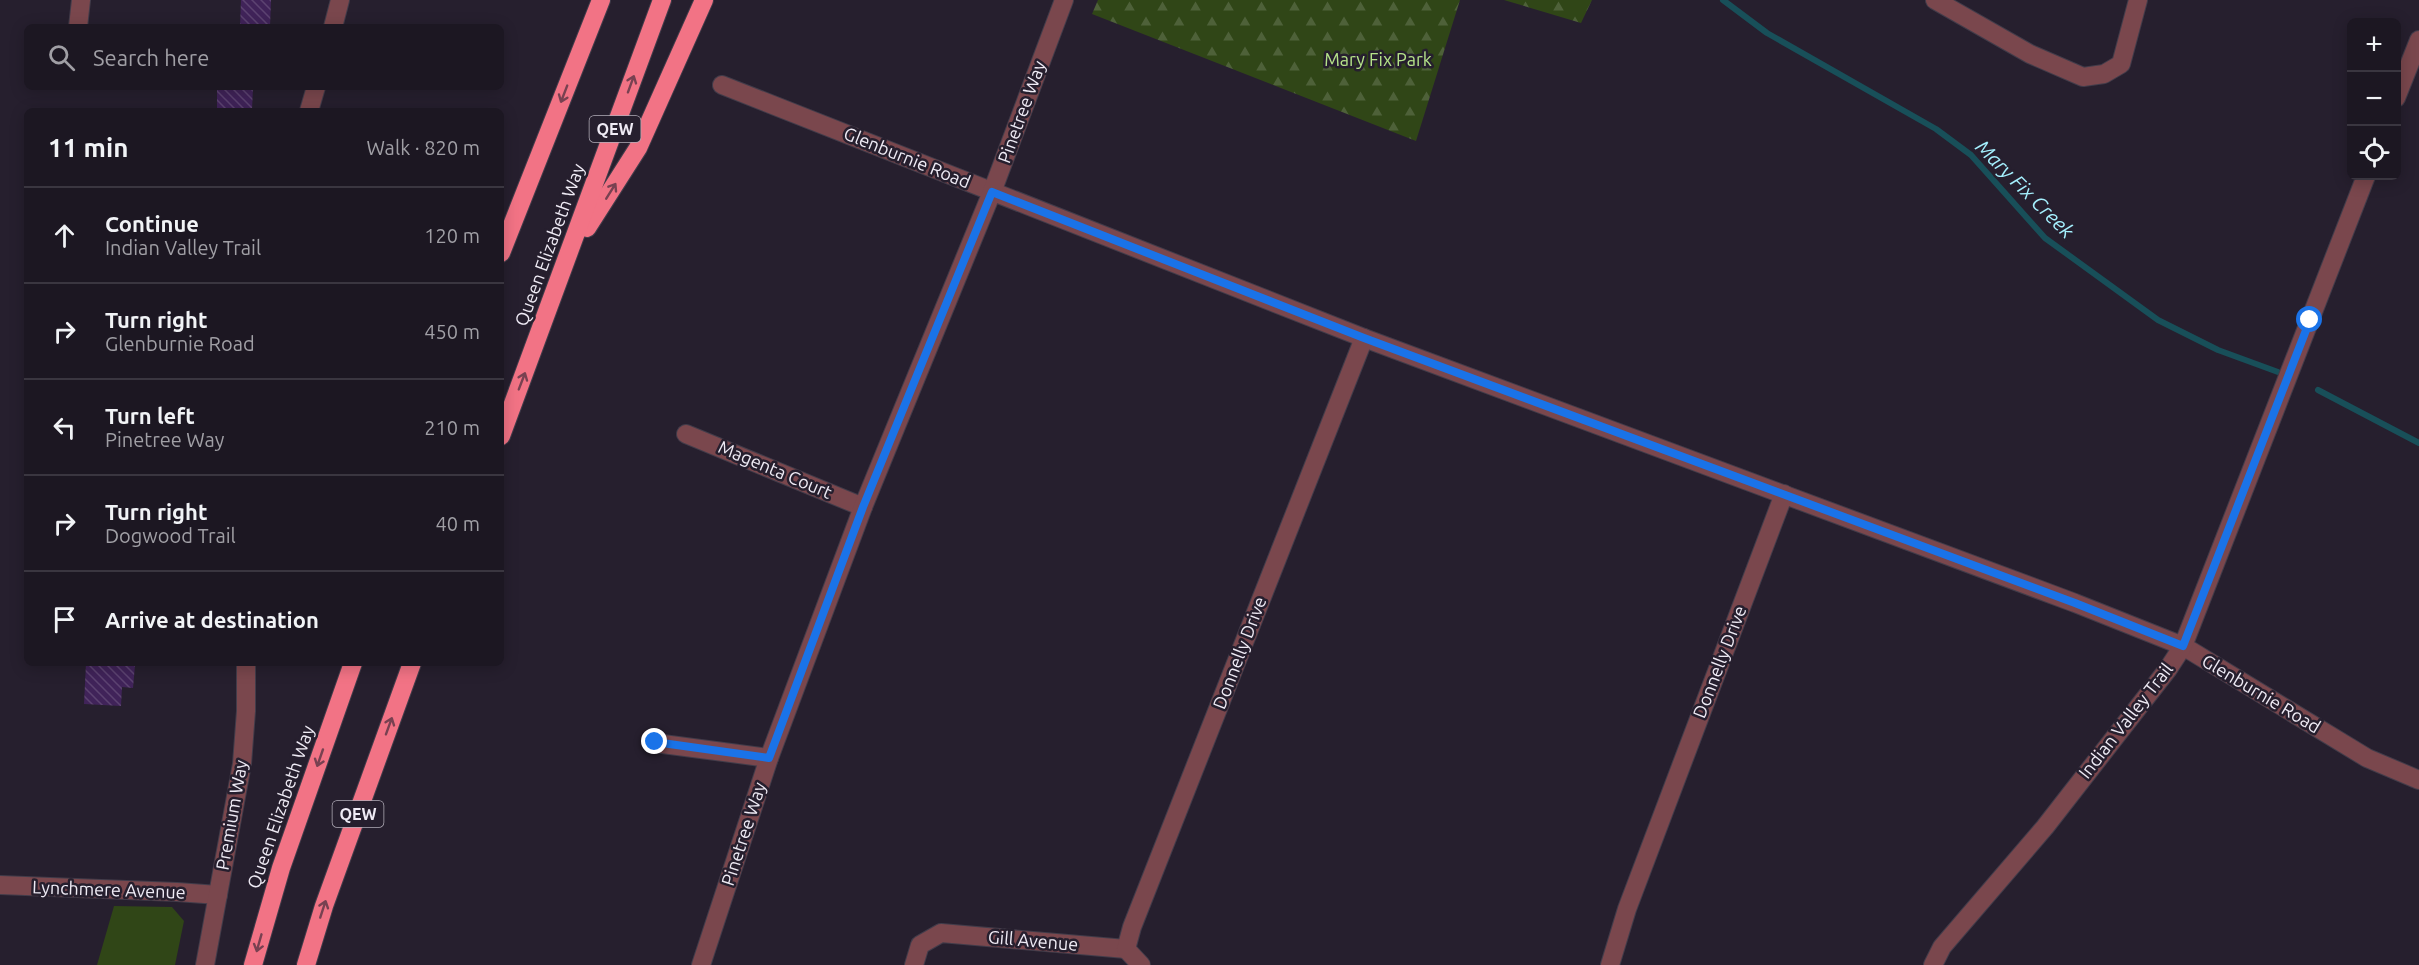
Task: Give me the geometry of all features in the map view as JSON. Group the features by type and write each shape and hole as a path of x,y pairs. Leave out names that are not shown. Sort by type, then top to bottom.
{"highway":[{"path":"504,245 600,0"},
{"name":"Queen Elizabeth Way","path":"504,427 662,0"},
{"path":"568,258 638,148 704,0"},
{"name":"Queen Elizabeth Way","path":"253,965 281,868 352,666"},
{"name":"QEW","path":"306,965 324,906 411,666"}],"street":[{"path":"78,24 81,0"},
{"path":"334,24 340,0"},
{"name":"Pinetree Way","path":"701,965 769,758 863,507 992,192 1064,0"},
{"path":"1935,0 2030,54 2083,77 2104,74 2121,64 2138,0"},
{"path":"2401,87 2419,40"},
{"name":"Glenburnie Road","path":"722,85 1364,338 2075,603 2183,646 2367,758 2419,780"},
{"path":"310,108 315,90"},
{"name":"Indian Valley Trail","path":"1934,965 1942,947 2045,827 2168,669 2183,646 2364,180"},
{"name":"Donnelly Drive","path":"1126,949 1132,927 1364,338"},
{"name":"Magenta Court","path":"686,434 863,507"},
{"name":"Donnelly Drive","path":"1610,965 1627,909 1784,494"},
{"name":"Premium Way","path":"205,965 242,764 246,711 246,666"},
{"path":"655,742 769,758"},
{"name":"Lynchmere Avenue","path":"0,885 177,892 218,896"},
{"name":"Gill Avenue","path":"914,965 921,945 940,933 1126,949"},
{"path":"1126,949 1141,965"}],"green space":[{"name":"Mary Fix Park","path":"1098,0 1460,0 1416,141 1092,14"},
{"path":"1504,0 1592,0 1581,23"},
{"path":"114,906 172,907 184,921 175,965 97,965"}],"building":[{"path":"241,0 271,0 270,24 240,24"},
{"path":"217,90 253,90 252,108 217,108"},
{"path":"86,666 135,666 133,688 122,687 121,706 84,704"}],"waterway":[{"name":"Mary Fix Creek","path":"1723,0 1767,33 1936,129 1971,155 2045,238 2158,320 2218,350 2278,372"},
{"name":"Mary Fix Creek","path":"2318,390 2419,443"}],"route":[{"path":"655,742 769,758 863,507 992,192 1364,338 2075,603 2183,646 2310,320"}]}
